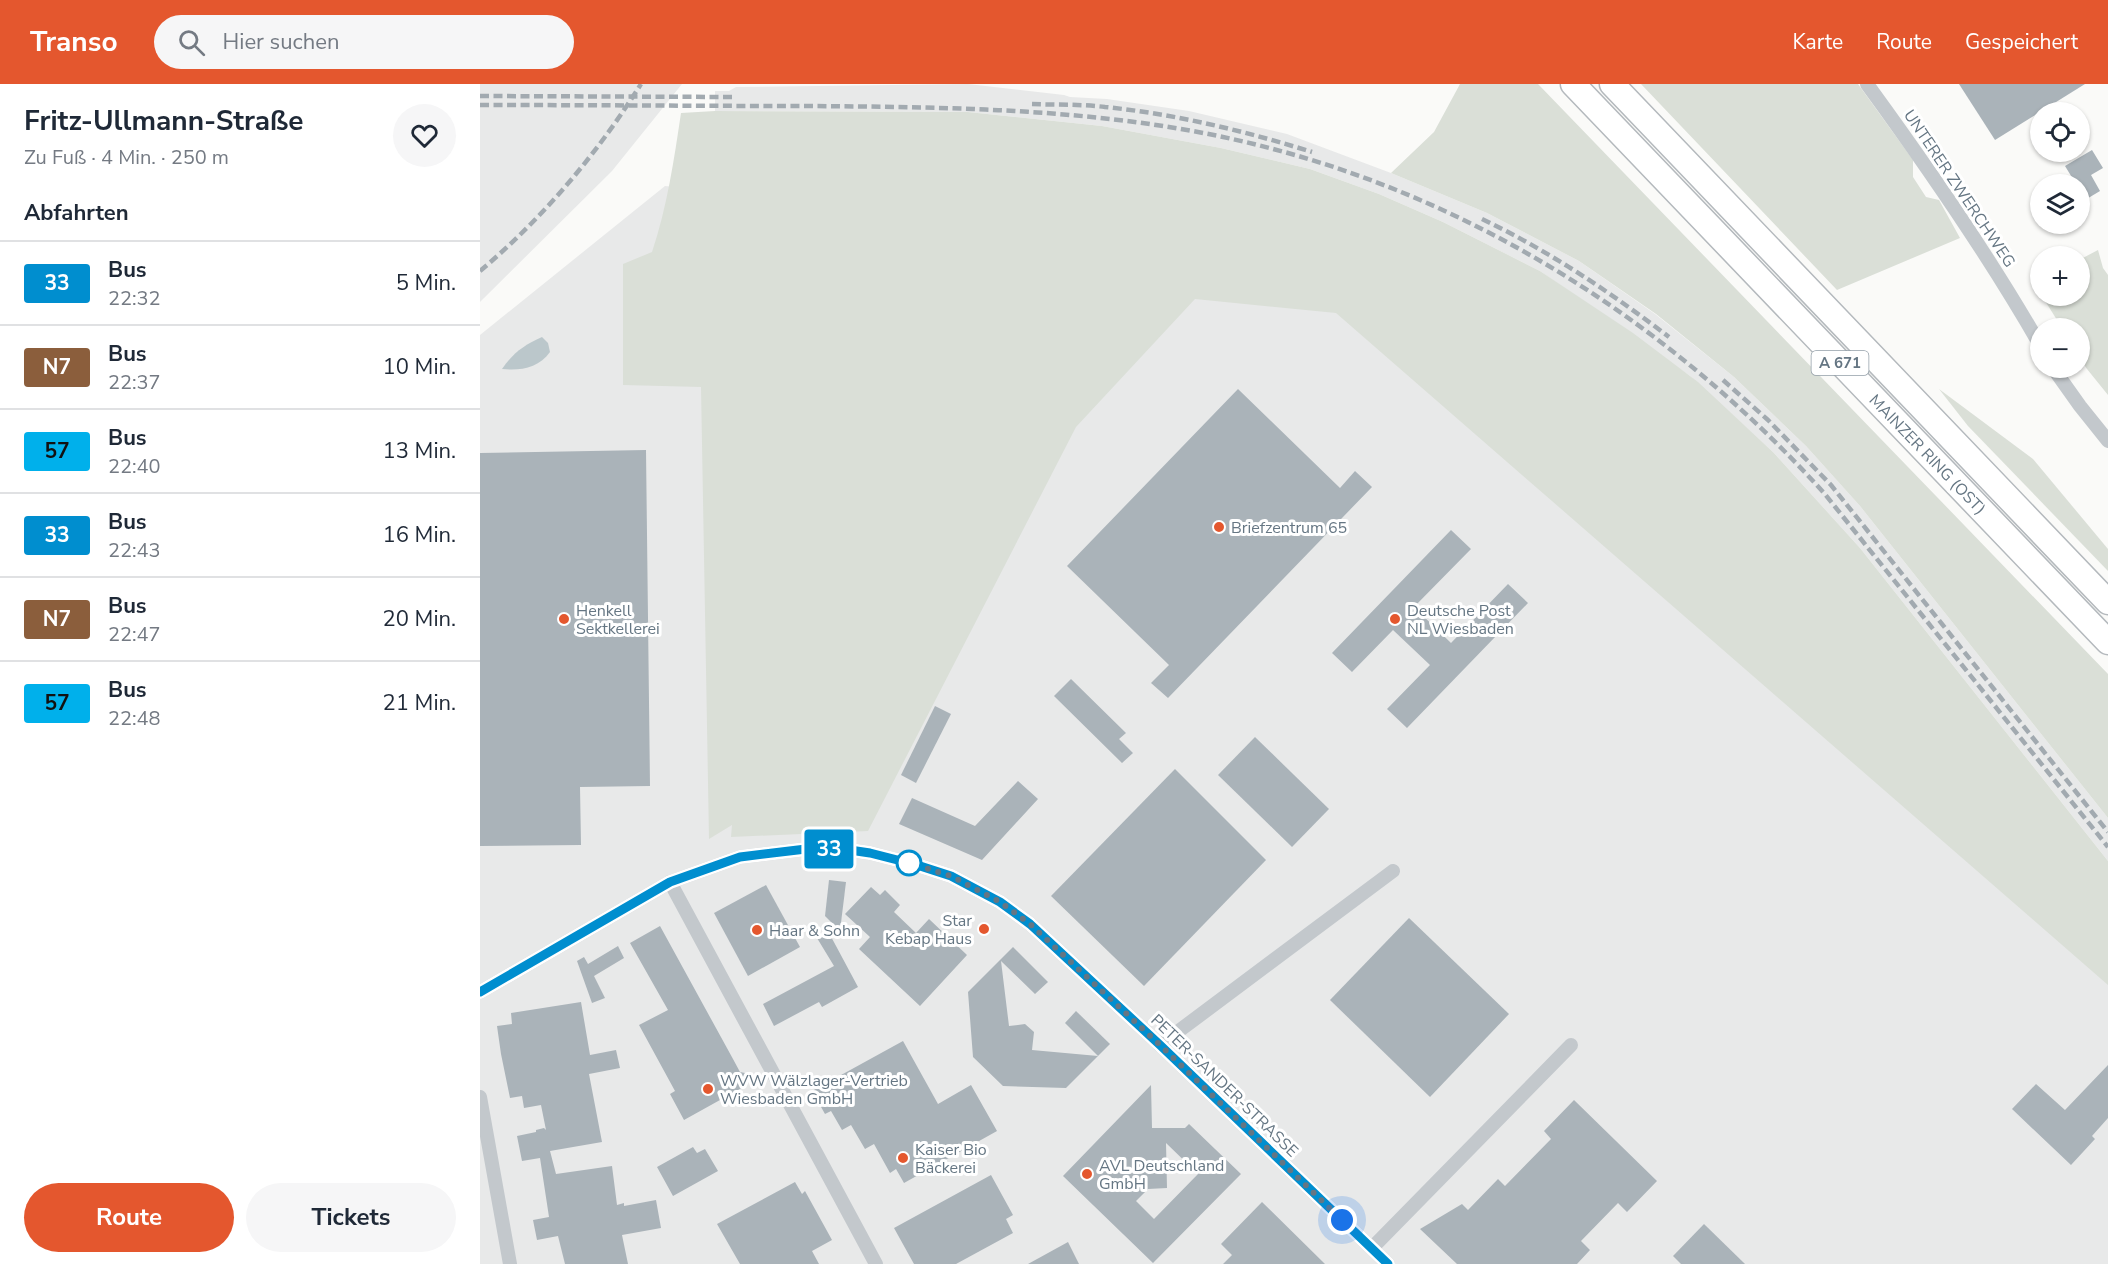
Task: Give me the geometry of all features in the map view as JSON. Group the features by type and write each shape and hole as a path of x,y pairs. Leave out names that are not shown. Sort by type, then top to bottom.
{"highway":[{"name":"MAINZER RING (OST)","path":"1573,84 2108,642"},
{"name":"MAINZER RING (OST)","path":"1612,84 2108,602"}],"street":[{"name":"UNTERER ZWERCHWEG","path":"1867,84 1931,172 1996,269 2030,328"},
{"path":"2060,378 2108,441"},
{"name":"PETER-SANDER-STRASSE","path":"480,992 670,882 740,857 806,849 843,849 917,865 961,881 1000,902 1030,924 1388,1264"},
{"path":"1160,1045 1393,871"},
{"path":"670,882 876,1264"},
{"path":"1372,1248 1571,1044"},
{"path":"480,1097 510,1264"}],"shaded area":[{"path":"480,84 682,84 612,171 480,302"},
{"path":"968,84 1070,97 1107,99 1189,111 1287,134 1391,173 1487,213 1579,261 1655,314 1734,377 1806,446 1860,506 2108,818 2108,861 1860,548 1774,453 1690,376 1540,271 1443,222 1379,194 1310,169 1221,148 1102,126 968,112 715,111 715,91 729,91 736,87"},
{"path":"1460,84 1538,84 2108,674 2108,818 1860,506 1806,446 1734,377 1656,314 1579,261 1487,213 1391,173 1434,132"},
{"path":"1641,84 1858,84 1913,160 1913,177 1926,197 1939,200 1960,238 1837,290"},
{"path":"715,111 968,112 1102,126 1221,148 1310,169 1379,194 1443,222 1540,271 1633,333 1698,382 1774,453 1860,548 2108,861 2108,985 1336,313 1195,299 1076,427 868,831 731,837 732,825 709,839 701,387 623,385 623,264 652,252 666,201 681,113"},
{"path":"665,186 1347,255 2108,891 2108,1264 480,1264 480,335"},
{"path":"2098,250 2103,268 2108,275 2108,395 2090,373 2090,318 2056,318 2048,306 2090,306 2090,254"},
{"path":"542,337 548,343 550,352 540,362 522,369 502,369 519,350"},
{"path":"1939,389 2033,459 2108,549 2108,571 1968,426"}],"building":[{"path":"1959,84 2085,84 2056,102 2030,102 2030,118 1995,140"},
{"path":"2092,150 2103,168 2091,175 2100,191 2090,197 2090,174 2070,174 2065,166 2072,162 2090,162"},
{"name":"Briefzentrum 65","path":"1238,389 1340,488 1355,471 1372,487 1168,698 1151,683 1169,665 1067,566"},
{"name":"Henkell Sektkellerei","path":"646,450 650,786 580,787 581,845 480,846 480,453"},
{"name":"Deutsche Post NL Wiesbaden","path":"1451,530 1471,549 1414,607 1451,643 1508,584 1528,603 1407,728 1387,709 1430,665 1393,630 1352,672 1332,653"},
{"path":"1071,679 1126,733 1119,739 1133,753 1122,763 1054,696"},
{"path":"935,706 951,714 916,783 901,775"},
{"path":"1255,737 1329,809 1292,847 1218,775"},
{"path":"1175,769 1266,860 1144,986 1051,896"},
{"path":"1018,781 1038,799 982,860 899,824 912,798 975,826"},
{"path":"829,880 846,882 840,931 825,916"},
{"name":"Haar & Sohn","path":"766,885 800,947 748,976 714,913"},
{"path":"871,887 880,895 885,890 900,905 894,912 916,933 929,919 967,955 920,1006 859,949 870,937 845,914"},
{"path":"1409,918 1509,1014 1430,1097 1330,1000"},
{"path":"660,926 740,1072 745,1073 744,1079 747,1085 684,1120 670,1094 675,1091 639,1025 668,1010 630,943"},
{"path":"828,931 858,987 822,1007 819,1002 774,1026 763,1004 834,966 817,938"},
{"path":"618,946 624,958 594,976 605,998 592,1003 577,961 584,957 588,964"},
{"path":"1013,947 1048,982 1035,994 1001,961 1009,1026 1025,1024 1034,1032 1032,1050 1098,1056 1066,1088 1003,1086 973,1057 968,992"},
{"path":"581,1002 590,1055 616,1050 620,1068 589,1074 602,1142 550,1151 556,1174 612,1166 617,1205 624,1203 624,1206 656,1200 661,1228 622,1235 628,1264 565,1264 558,1236 537,1240 533,1220 549,1217 540,1158 522,1161 517,1136 544,1128 546,1130 541,1105 524,1108 522,1096 510,1098 501,1054 497,1026 512,1024 511,1013"},
{"path":"1076,1011 1110,1044 1098,1056 1065,1023"},
{"path":"903,1041 938,1104 971,1085 997,1131 904,1183 896,1169 890,1173 874,1144 865,1149 851,1125 842,1130 831,1111 825,1114 812,1091"},
{"path":"2108,1065 2108,1118 2092,1136 2095,1139 2071,1165 2012,1109 2036,1084 2065,1110"},
{"name":"AVL Deutschland GmbH","path":"1151,1085 1152,1128 1185,1128 1189,1124 1241,1174 1153,1263 1063,1176","holes":["1166,1143 1198,1174 1154,1219 1136,1201 1148,1189 1167,1188"]},
{"path":"1574,1100 1657,1181 1627,1212 1618,1203 1581,1241 1590,1250 1577,1264 1457,1264 1420,1229 1462,1204 1468,1210 1498,1179 1505,1186 1551,1139 1544,1131"},
{"path":"693,1147 697,1153 705,1149 718,1171 673,1196 657,1167"},
{"path":"991,1175 1013,1215 1006,1219 1013,1233 956,1264 914,1264 894,1228"},
{"path":"795,1182 802,1194 805,1191 832,1240 812,1251 819,1264 740,1264 717,1224"},
{"path":"1262,1202 1325,1264 1223,1264 1232,1255 1221,1244"},
{"path":"1704,1224 1745,1264 1681,1264 1673,1256"},
{"path":"1068,1242 1079,1264 1028,1264"}],"railway":[{"path":"480,271 526,229 568,184 606,135 641,84"},
{"path":"480,96 735,97"},
{"path":"1032,104 1096,106 1157,114 1236,130 1312,152"},
{"path":"480,105 902,107 1042,113 1135,122 1181,129 1273,149 1363,177 1450,213 1533,257 1612,307 1687,363 1758,425 1824,493 2108,847"},
{"path":"1482,219 1578,273 1669,337"},
{"path":"1723,380 1768,420 1831,485 2108,832"}],"bus line":[{"name":"33","path":"480,992 670,882 740,857 806,849 843,849 917,865 951,876 1000,902 1030,924 1388,1264"}],"place":[{"name":"Briefzentrum 65","path":"1219,527"},
{"name":"Henkell Sektkellerei","path":"564,619"},
{"name":"Deutsche Post NL Wiesbaden","path":"1395,619"},
{"name":"Star Kebap Haus","path":"984,929"},
{"name":"Haar & Sohn","path":"757,930"},
{"name":"WVW Wälzlager-Vertrieb Wiesbaden GmbH","path":"708,1089"},
{"name":"Kaiser Bio Bäckerei","path":"903,1158"},
{"name":"AVL Deutschland GmbH","path":"1087,1174"}],"route":[{"path":"909,863 903,861 951,876 1000,902 1030,924 1342,1220"}]}
